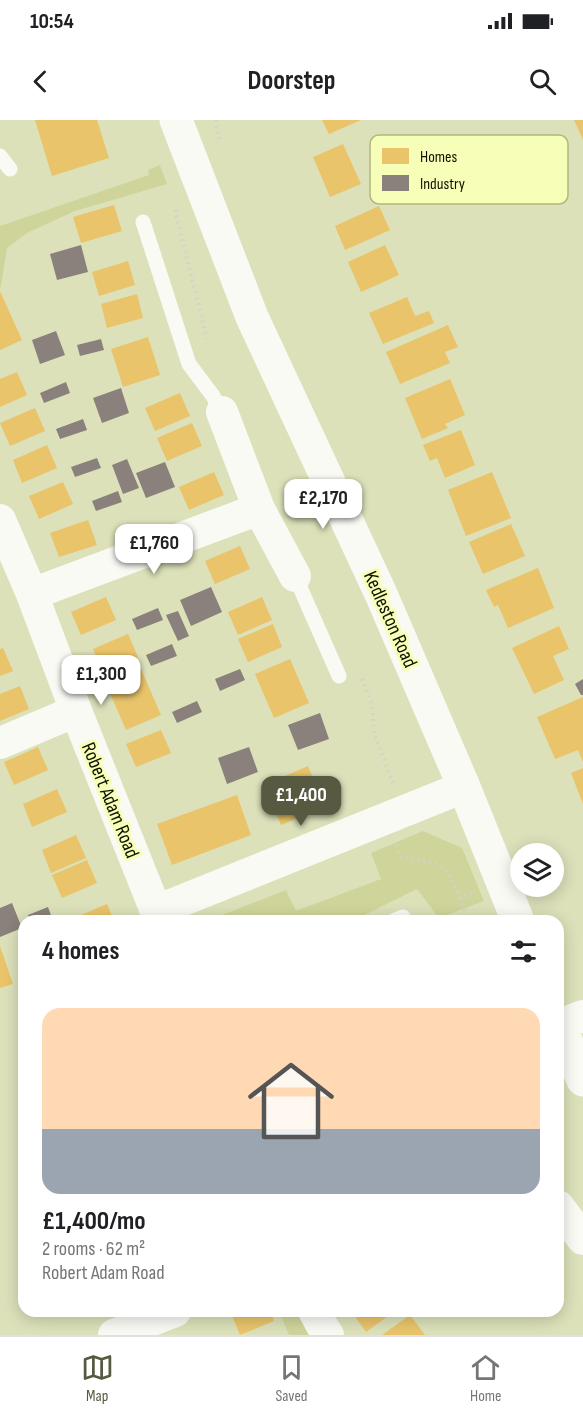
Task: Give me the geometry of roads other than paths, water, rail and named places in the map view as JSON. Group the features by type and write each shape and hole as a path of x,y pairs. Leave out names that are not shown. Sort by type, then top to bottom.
{"street":[{"name":"Kedleston Road","path":"176,120 252,316 381,594 464,787 516,915"},
{"path":"222,412 259,509 295,576"},
{"path":"32,594 259,509"},
{"name":"Robert Adam Road","path":"0,520 32,594 158,915"},
{"path":"0,743 76,711"},
{"name":"Robert Adam Road","path":"160,915 464,787"},
{"path":"564,1022 583,1016"},
{"path":"564,1037 583,1080"},
{"path":"564,1214 583,1239"},
{"path":"114,1335 160,1317"},
{"path":"317,1317 328,1335"}],"lane":[{"path":"0,156 10,169"},
{"path":"143,222 189,364 222,412"},
{"path":"295,576 339,676"}]}
